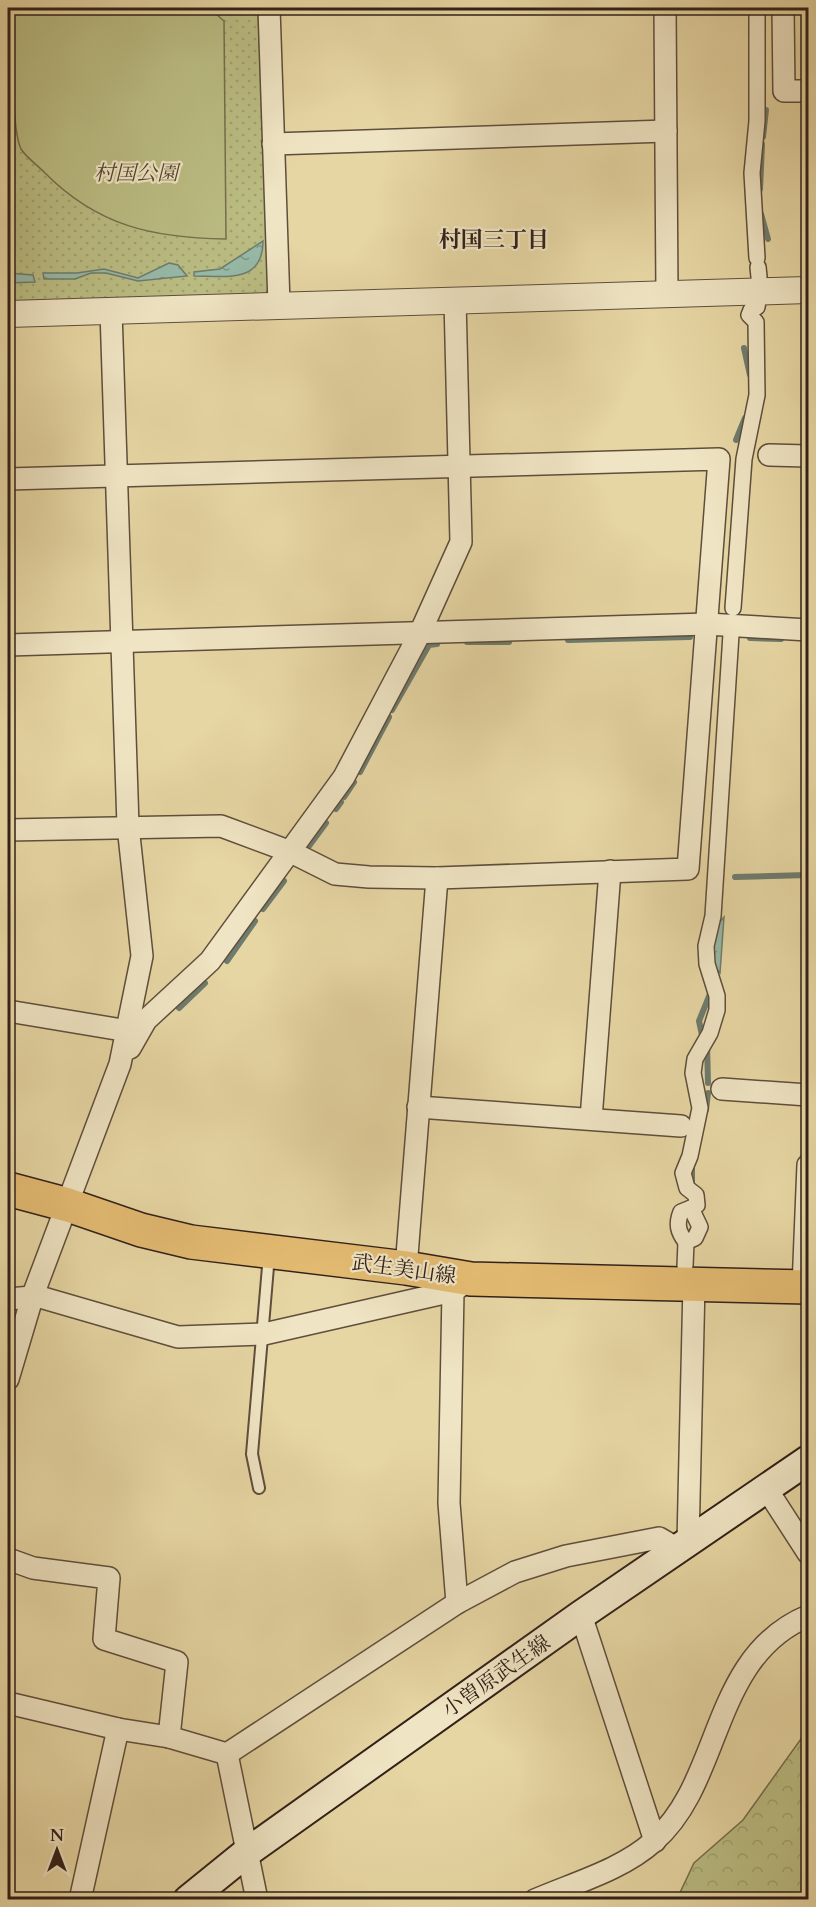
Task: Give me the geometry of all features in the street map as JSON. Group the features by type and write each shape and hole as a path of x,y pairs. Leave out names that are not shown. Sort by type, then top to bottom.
{"main road":[{"name":"武生美山線","path":"8,1189 181,1240 406,1268 462,1285 690,1275 806,1287"},
{"name":"小曽原武生線","path":"188,1899 246,1853 581,1615 808,1460"}],"street":[{"path":"269,8 279,304"},
{"path":"665,8 667,294"},
{"path":"757,8 757,121 752,173 758,267"},
{"path":"783,8 784,91 808,91"},
{"path":"273,144 666,131"},
{"path":"8,315 279,304 808,290"},
{"path":"120,1064 146,1020 210,961 344,777 420,633 461,542 455,300"},
{"path":"733,608 744,459 758,395 757,310"},
{"path":"8,1379 33,1296 120,1064 142,956 128,826 111,311"},
{"path":"769,455 808,456"},
{"path":"8,479 460,464 719,459 688,869 437,878 369,878 335,874 291,852 221,826 8,830"},
{"path":"8,645 706,624 808,630"},
{"path":"8,1703 118,1729 169,1737 227,1754 457,1603 515,1572 566,1556 659,1538 683,1545 690,1275 686,1242 695,1238 700,1227 692,1208 696,1205 696,1196 687,1188 683,1173 690,1156 700,1108 693,1073 695,1059 710,1033 717,1010 717,996 707,964 706,946 714,916 731,634"},
{"path":"591,1119 610,871"},
{"path":"406,1268 437,878"},
{"path":"8,1011 128,1031"},
{"path":"696,1088 808,1095"},
{"path":"418,1107 681,1126"},
{"path":"806,1287 808,1165"},
{"path":"8,1299 33,1296 178,1337 264,1334 462,1285 449,1503 457,1603"},
{"path":"766,1488 808,1553"},
{"path":"8,1559 33,1568 109,1578 105,1639 177,1662 169,1737"},
{"path":"581,1615 655,1841"},
{"path":"535,1899 624,1862 655,1841 680,1809 729,1699 762,1646 795,1622 808,1616"},
{"path":"80,1899 118,1729"},
{"path":"227,1754 257,1899"}],"lane":[{"path":"259,1488 252,1454 264,1334 269,1252"}],"green space":[{"name":"村国公園","path":"8,8 258,8 269,288 266,294 8,304"},
{"path":"11,8 209,8 224,21 226,239 150,232 106,217 64,190 26,155 21,149 15,122"},
{"path":"808,1729 808,1899 677,1899 694,1863 743,1820"}],"water":[{"path":"263,241 257,265 249,271 229,276 194,276 194,272 220,269"},
{"path":"169,263 178,265 187,276 138,281 106,273 91,273 75,279 44,279 43,273 77,273 104,269 138,278"},
{"path":"8,273 33,275 35,282 8,283"},
{"path":"724,917 720,973 712,953 716,929"}],"waterway":[{"path":"763,137 766,110"},
{"path":"760,189 762,144"},
{"path":"761,214 768,239"},
{"path":"744,348 750,375"},
{"path":"736,440 745,418"},
{"path":"568,640 690,637"},
{"path":"750,638 781,639"},
{"path":"467,642 509,642"},
{"path":"392,710 429,645 437,644"},
{"path":"360,772 389,717"},
{"path":"344,797 354,782"},
{"path":"336,809 341,802"},
{"path":"309,846 326,823"},
{"path":"735,877 808,875"},
{"path":"263,909 284,881"},
{"path":"227,961 255,921"},
{"path":"179,1008 205,983"},
{"path":"702,1035 699,1021 710,994"},
{"path":"707,1044 708,1083"},
{"path":"706,1110 708,1093"},
{"path":"692,1163 692,1186"},
{"path":"8,1401 9,1395"}],"district":[{"name":"村国三丁目","path":"494,239"}]}
